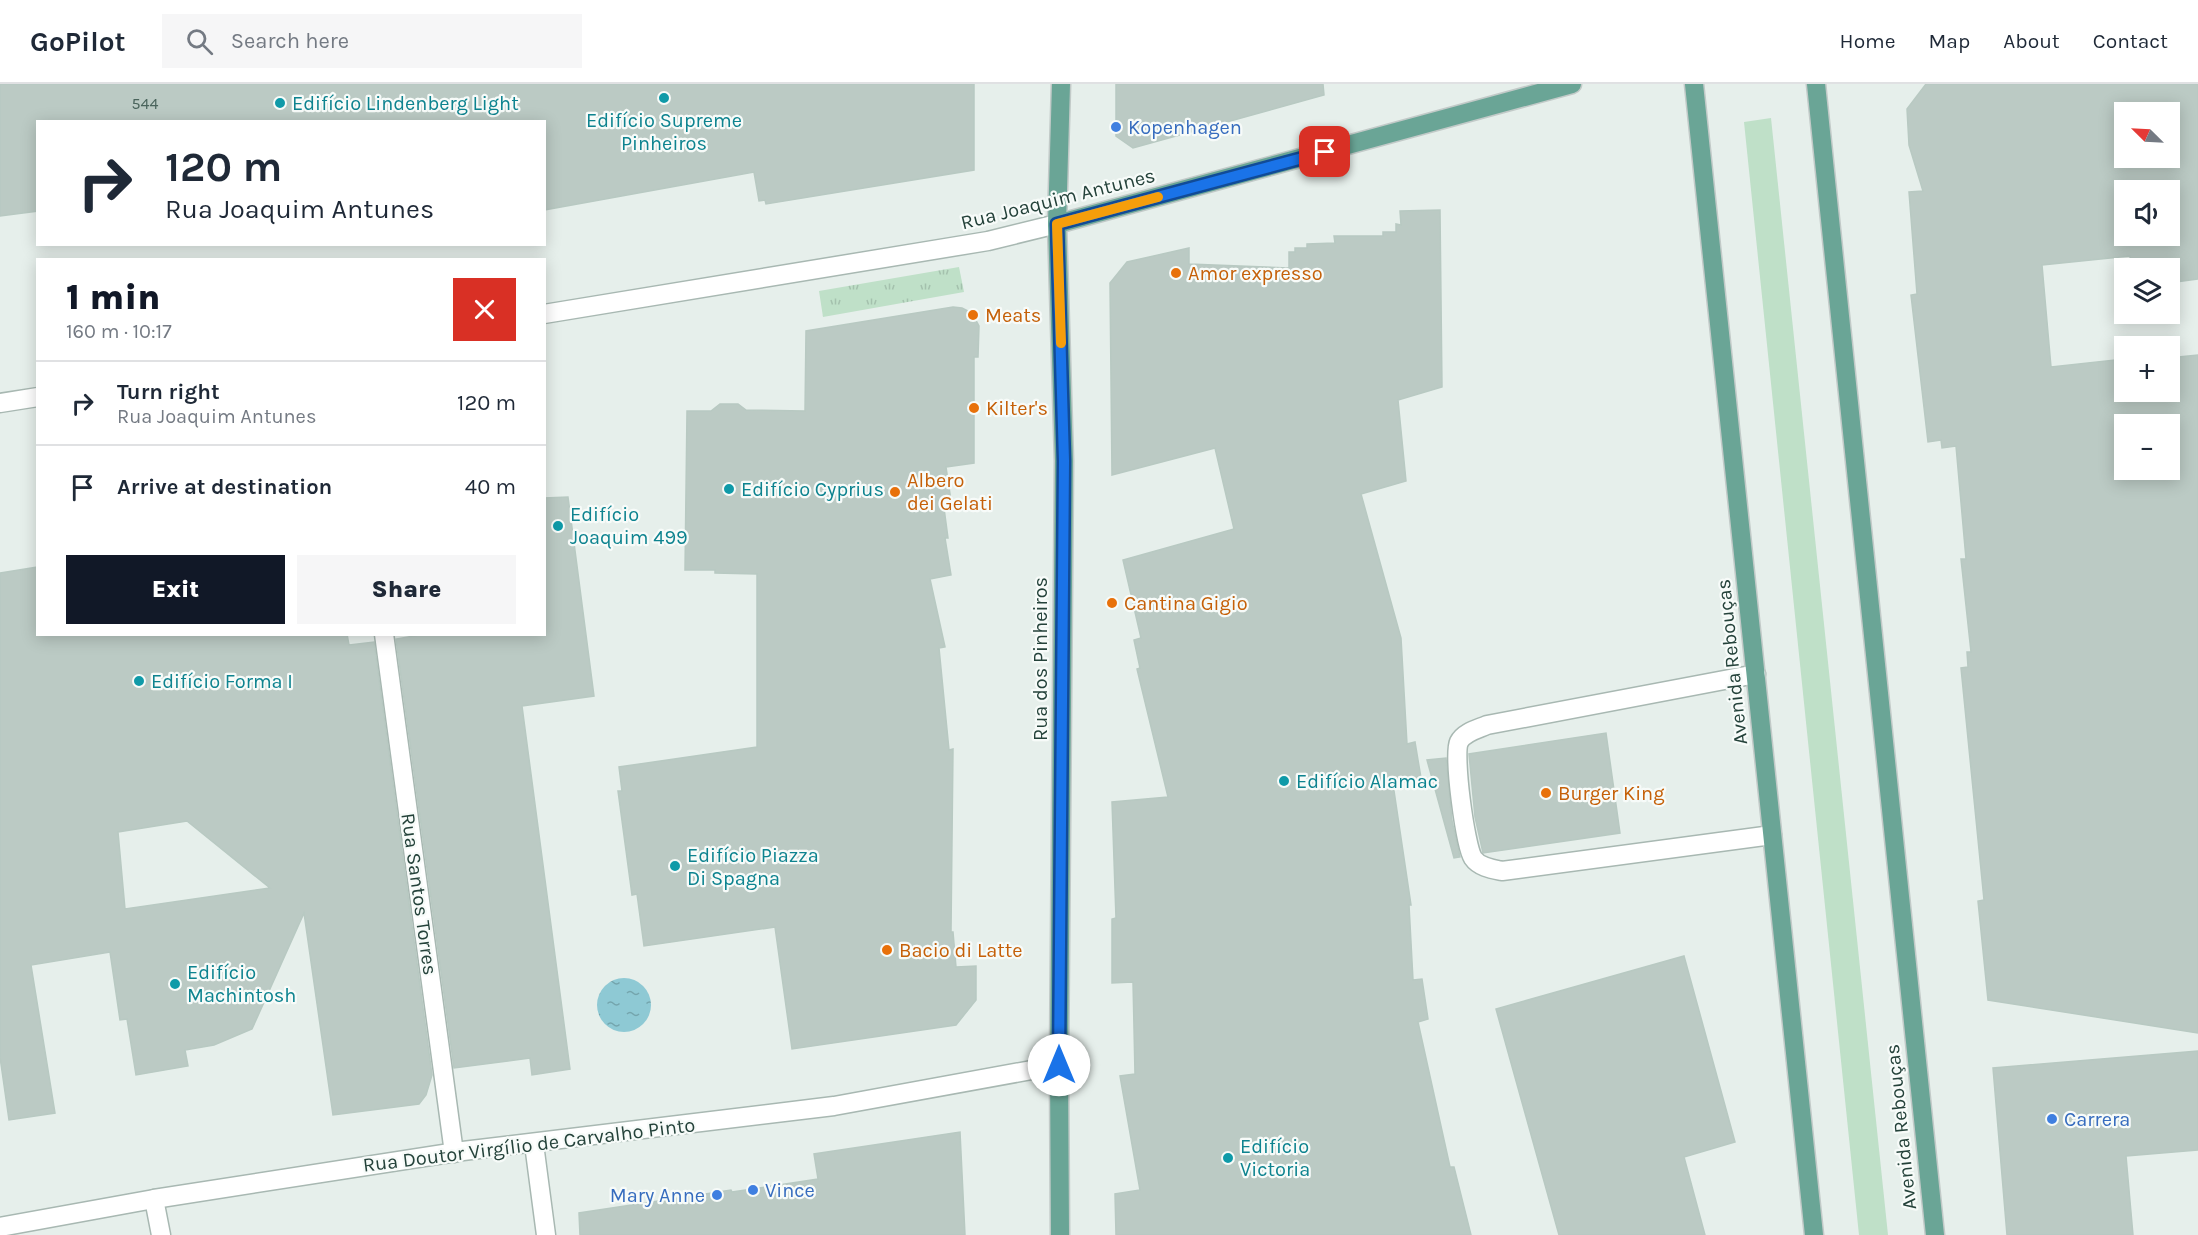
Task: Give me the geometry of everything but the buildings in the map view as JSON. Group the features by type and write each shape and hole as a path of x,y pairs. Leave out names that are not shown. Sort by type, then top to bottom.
{"main road":[{"name":"Rua dos Pinheiros","path":"1060,1235 1059,1065 1064,461 1057,224 1060,186 1061,84"},
{"name":"Rua Joaquim Antunes","path":"1057,224 1572,84"},
{"name":"Avenida Rebouças","path":"1694,84 1814,1235"},
{"name":"Avenida Rebouças","path":"1816,84 1935,1235"}],"street":[{"name":"Rua Joaquim Antunes","path":"546,314 988,242 1057,224"},
{"path":"0,403 36,397"},
{"name":"Rua Santos Torres","path":"384,636 454,1153"},
{"path":"1756,674 1487,725 1468,732 1459,741 1456,759 1468,846 1474,860 1483,866 1502,871 1772,835"},
{"name":"Rua Doutor Virgílio de Carvalho Pinto","path":"0,1227 154,1199 454,1153 834,1106 1059,1065"},
{"path":"534,1144 546,1235"},
{"path":"154,1199 161,1235"}],"green space":[{"path":"1771,118 1888,1235 1859,1235 1744,122"},
{"path":"959,267 964,292 823,317 819,291"}],"water":[{"path":"619,978 629,978 639,982 647,990 651,1005 647,1020 639,1028 629,1032 619,1032 609,1028 601,1020 597,1010 597,1000 601,990 609,982"}],"slow traffic":[{"path":"1061,343 1057,224 1158,197"}],"place":[{"name":"Edifício Supreme Pinheiros","path":"664,98"},
{"name":"Edifício Lindenberg Light","path":"280,103"},
{"name":"Kopenhagen","path":"1116,127"},
{"name":"Amor expresso","path":"1176,273"},
{"name":"Meats","path":"973,315"},
{"name":"Kilter's","path":"974,408"},
{"name":"Edifício Cyprius","path":"729,489"},
{"name":"Albero dei Gelati","path":"895,492"},
{"name":"Edifício Joaquim 499","path":"558,526"},
{"name":"Cantina Gigio","path":"1112,603"},
{"name":"Edifício Forma I","path":"139,681"},
{"name":"Edifício Alamac","path":"1284,781"},
{"name":"Burger King","path":"1546,793"},
{"name":"Edifício Piazza Di Spagna","path":"675,866"},
{"name":"Bacio di Latte","path":"887,950"},
{"name":"Edifício Machintosh","path":"175,984"},
{"name":"Carrera","path":"2052,1119"},
{"name":"Edifício Victoria","path":"1228,1158"},
{"name":"Vince","path":"753,1190"},
{"name":"Mary Anne","path":"717,1195"}],"route":[{"path":"1059,1065 1064,461 1057,224 1325,152"}]}
